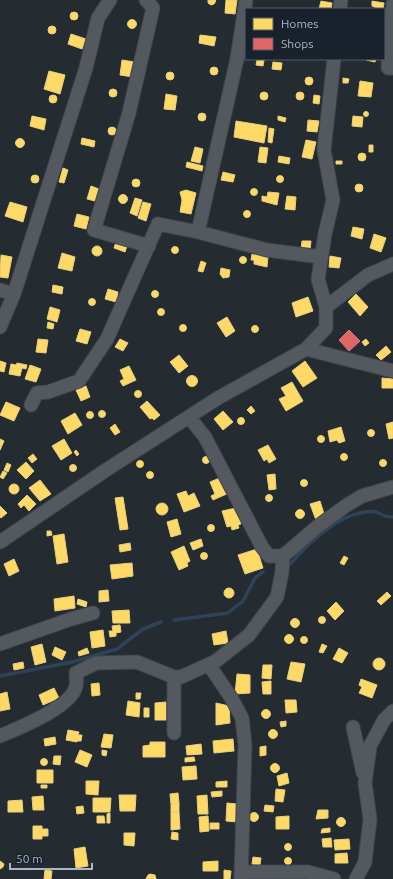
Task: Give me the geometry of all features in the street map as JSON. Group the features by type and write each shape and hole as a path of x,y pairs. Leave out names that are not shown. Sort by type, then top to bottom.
{"street":[{"path":"0,327 14,294 86,68 98,18 110,0"},
{"path":"146,0 153,8 150,24 142,50 129,113 94,230 149,246"},
{"path":"198,232 237,59 246,0"},
{"path":"393,4 388,68 393,68"},
{"path":"0,542 100,474 218,398 306,349 326,328 326,307 318,279 324,234 333,200 324,150 334,60"},
{"path":"31,405 37,393 48,392 79,381 107,340 158,224 198,232 267,250 321,257"},
{"path":"326,307 368,275 393,264"},
{"path":"0,290 14,294"},
{"path":"306,349 393,371"},
{"path":"189,417 205,437 262,548 269,556 283,556 318,526 362,496 393,487"},
{"path":"0,736 37,720 68,700 76,686 76,673 96,663 137,662 174,677 181,677 216,662 249,635 277,597 282,572 283,556"},
{"path":"0,644 93,613"},
{"path":"209,665 232,699 242,718 245,745 241,876 308,872 334,879"},
{"path":"174,677 174,732"},
{"path":"366,783 370,746 384,720 393,711"},
{"path":"353,727 366,783 370,819 365,862 356,879"}],"building: Homes":[{"path":"208,0 216,1 211,5 208,3"},
{"path":"226,0 237,0 235,14 225,13"},
{"path":"321,1 332,3 331,8 319,8"},
{"path":"372,1 384,3 383,8 375,8 372,6"},
{"path":"72,12 76,12 78,16 76,20 72,20 70,18 70,14"},
{"path":"130,20 134,20 136,24 134,28 130,28 128,26 128,22"},
{"path":"50,26 54,26 56,30 54,34 50,34 48,32 48,28"},
{"path":"71,34 86,39 82,49 68,44"},
{"path":"200,35 216,37 214,46 199,43"},
{"path":"122,60 135,62 133,77 120,75"},
{"path":"257,60 264,60 263,66 256,65"},
{"path":"273,62 282,63 281,70 272,69"},
{"path":"212,67 216,67 218,71 216,75 212,75 210,73 210,69"},
{"path":"49,71 65,75 60,94 44,89"},
{"path":"168,72 172,72 174,76 172,80 168,80 166,78 166,74"},
{"path":"307,77 311,77 313,81 311,85 307,85 305,83 305,79"},
{"path":"343,78 349,79 348,83 343,83"},
{"path":"360,81 373,83 371,97 358,96"},
{"path":"111,89 115,89 117,93 115,97 111,97 109,95 109,91"},
{"path":"262,92 266,92 268,96 266,100 262,100 260,98 260,94"},
{"path":"298,92 302,92 304,96 302,100 298,100 296,98 296,94"},
{"path":"166,94 177,96 175,110 164,109"},
{"path":"51,95 55,95 57,99 55,103 51,103 49,101 49,97"},
{"path":"314,95 320,96 319,104 313,103"},
{"path":"364,112 368,112 368,116 364,116"},
{"path":"200,113 204,113 206,117 204,121 200,121 198,119 198,115"},
{"path":"32,116 46,119 44,130 30,126"},
{"path":"278,116 286,118 285,122 278,120"},
{"path":"353,116 363,117 362,127 352,126"},
{"path":"308,120 319,121 317,132 307,131"},
{"path":"236,121 267,126 264,143 234,137"},
{"path":"110,127 114,127 116,131 114,135 110,135 108,133 108,129"},
{"path":"269,128 274,129 272,143 268,142"},
{"path":"82,138 95,141 94,147 81,144"},
{"path":"18,139 22,139 24,143 22,147 18,147 16,145 16,141"},
{"path":"306,140 316,142 312,159 302,157"},
{"path":"369,145 373,145 373,152 369,152"},
{"path":"195,147 203,149 200,163 191,161"},
{"path":"260,147 268,148 266,163 258,162"},
{"path":"360,153 364,153 366,157 364,161 360,161 358,159 358,155"},
{"path":"279,156 290,158 289,164 278,162"},
{"path":"336,161 342,161 342,164 336,164"},
{"path":"187,162 203,166 202,171 186,167"},
{"path":"63,168 68,170 64,183 59,182"},
{"path":"223,172 235,175 233,182 221,180"},
{"path":"33,175 37,175 39,179 37,183 33,183 31,181 31,177"},
{"path":"280,175 283,176 283,182 280,183 277,182 276,179 277,176"},
{"path":"134,179 138,179 140,183 138,187 134,187 132,185 132,181"},
{"path":"357,184 361,184 363,188 361,192 357,192 355,190 355,186"},
{"path":"91,186 99,189 95,201 87,199"},
{"path":"254,188 257,189 257,195 254,196 251,195 250,192 251,189"},
{"path":"186,190 196,193 191,214 180,212 182,200 180,192"},
{"path":"268,192 279,193 277,205 262,201 262,196 267,197"},
{"path":"121,195 125,195 127,199 125,203 121,203 119,201 119,197"},
{"path":"287,196 296,197 295,210 285,209"},
{"path":"135,198 142,200 137,216 130,213"},
{"path":"10,202 27,207 23,222 5,216"},
{"path":"143,202 151,204 146,221 138,218"},
{"path":"247,210 250,211 250,217 247,218 244,217 243,214 244,211"},
{"path":"77,214 89,217 86,229 74,226"},
{"path":"353,227 364,229 362,239 351,236"},
{"path":"374,234 386,238 381,252 370,248"},
{"path":"302,241 311,241 310,250 301,250"},
{"path":"116,242 127,246 125,252 114,248"},
{"path":"95,246 99,246 102,251 99,256 95,256 92,253 92,249"},
{"path":"175,246 178,247 178,253 175,254 172,253 171,250 172,247"},
{"path":"62,253 75,257 72,271 58,268"},
{"path":"256,253 268,256 267,267 254,264 254,260 251,260 252,254"},
{"path":"1,255 12,257 8,278 0,277"},
{"path":"243,256 246,257 246,263 243,264 240,263 239,260 240,257"},
{"path":"330,256 341,258 339,268 329,267"},
{"path":"201,261 206,263 203,272 198,271"},
{"path":"221,268 230,270 229,277 223,278 220,274"},
{"path":"53,285 63,287 62,294 52,292"},
{"path":"108,289 118,292 116,302 105,299"},
{"path":"155,290 158,291 158,297 155,298 152,297 151,294 152,291"},
{"path":"356,294 368,307 360,316 348,302"},
{"path":"308,297 313,311 296,317 292,303"},
{"path":"92,298 95,299 95,305 92,306 89,305 88,302 89,299"},
{"path":"50,307 60,310 57,322 47,319"},
{"path":"161,308 164,309 164,315 161,316 158,315 157,312 158,309"},
{"path":"227,317 235,331 226,337 217,323"},
{"path":"48,322 54,324 53,329 47,328"},
{"path":"183,324 186,325 186,331 183,332 180,331 179,328 180,325"},
{"path":"255,325 258,326 258,332 255,333 252,332 251,329 252,326"},
{"path":"80,329 91,332 87,344 76,341"},
{"path":"38,339 48,340 46,353 36,352"},
{"path":"120,339 128,343 123,351 115,347"},
{"path":"366,339 369,343 365,346 362,342"},
{"path":"386,346 391,352 381,360 376,355"},
{"path":"179,355 188,366 179,373 170,362"},
{"path":"0,361 6,363 4,372 0,371"},
{"path":"305,361 317,378 303,387 292,371"},
{"path":"17,363 27,365 26,369 22,368 20,376 9,374 11,364 16,365"},
{"path":"30,365 41,369 36,382 25,379"},
{"path":"129,366 136,380 123,386 120,381 124,379 120,370"},
{"path":"190,376 194,376 196,377 196,385 190,386 187,383 187,379"},
{"path":"382,378 393,379 393,388 382,388"},
{"path":"292,382 303,401 286,411 279,399 286,396 281,388"},
{"path":"86,386 90,397 81,401 76,390"},
{"path":"138,390 141,391 141,397 138,398 135,397 134,394 135,391"},
{"path":"147,401 160,415 154,420 152,418 150,419 140,407"},
{"path":"6,402 20,408 14,421 0,415"},
{"path":"251,406 255,411 251,414 247,410"},
{"path":"102,410 105,411 105,417 102,418 99,417 98,414 99,411"},
{"path":"90,411 93,412 93,418 90,419 87,418 86,415 87,412"},
{"path":"223,411 233,422 223,430 214,419"},
{"path":"75,413 82,425 68,434 61,421"},
{"path":"241,417 244,418 244,424 241,425 238,424 237,421 238,418"},
{"path":"393,422 393,438 389,439 386,424"},
{"path":"115,424 120,432 115,435 110,428"},
{"path":"341,427 345,441 339,443 337,440 330,442 328,431"},
{"path":"371,429 374,430 374,436 371,437 368,436 367,433 368,430"},
{"path":"321,435 324,436 324,442 321,443 318,442 317,439 318,436"},
{"path":"0,439 4,441 0,450"},
{"path":"64,439 72,453 61,460 52,446"},
{"path":"268,445 276,459 269,463 267,459 264,461 258,450"},
{"path":"76,450 79,454 77,456 74,452"},
{"path":"344,453 347,454 347,460 344,461 341,460 340,457 341,454"},
{"path":"33,454 37,459 32,463 28,458"},
{"path":"206,456 209,457 209,463 206,464 203,463 202,460 203,457"},
{"path":"383,459 386,460 386,466 383,467 380,466 379,463 380,460"},
{"path":"140,460 143,461 143,467 140,468 137,467 136,464 137,461"},
{"path":"26,462 34,471 26,479 17,470"},
{"path":"7,463 11,465 8,472 4,470"},
{"path":"73,464 76,465 76,471 73,472 70,471 69,468 70,465"},
{"path":"3,471 7,473 3,479 0,477"},
{"path":"150,471 153,472 153,478 150,479 147,478 146,475 147,472"},
{"path":"275,474 276,489 269,490 267,475"},
{"path":"222,477 229,493 213,500 211,496 215,494 210,482"},
{"path":"304,479 307,480 307,486 304,487 301,486 300,483 301,480"},
{"path":"40,480 51,494 40,501 29,488"},
{"path":"12,484 16,484 18,485 18,493 12,494 9,491 9,487"},
{"path":"186,491 188,496 194,493 200,506 184,512 177,494"},
{"path":"269,494 272,495 272,501 269,502 266,501 265,498 266,495"},
{"path":"27,495 36,504 29,511 24,505 21,508 18,504"},
{"path":"123,497 128,529 120,530 115,498"},
{"path":"320,501 325,517 316,520 310,504"},
{"path":"162,503 166,505 168,509 166,513 162,515 158,513 156,509 158,505"},
{"path":"0,506 7,513 1,518 0,517"},
{"path":"236,508 241,524 238,525 239,528 232,530 231,526 227,527 222,511"},
{"path":"300,509 305,514 300,519 295,514"},
{"path":"177,519 181,534 171,537 167,522"},
{"path":"211,524 214,525 214,531 211,532 208,531 207,528 208,525"},
{"path":"47,531 51,531 52,535 47,536"},
{"path":"64,534 68,562 57,564 53,536"},
{"path":"201,539 203,546 193,550 190,543"},
{"path":"130,543 131,550 120,552 119,545"},
{"path":"184,546 190,561 187,563 188,566 179,570 171,552"},
{"path":"257,549 263,568 245,574 238,555"},
{"path":"204,552 207,553 207,559 204,560 201,559 200,556 201,553"},
{"path":"344,556 348,558 344,565 340,563"},
{"path":"14,559 19,571 9,576 4,564"},
{"path":"132,563 133,576 112,579 110,565"},
{"path":"227,588 231,588 233,589 233,597 227,598 224,595 224,591"},
{"path":"108,590 109,601 99,602 99,591"},
{"path":"387,592 391,596 381,605 377,601"},
{"path":"74,596 75,608 55,611 54,599"},
{"path":"78,599 87,602 86,607 77,604"},
{"path":"336,602 344,611 335,620 327,611"},
{"path":"129,610 130,623 113,623 112,611"},
{"path":"322,616 325,617 325,623 322,624 319,623 318,620 319,617"},
{"path":"295,618 300,623 295,628 290,623"},
{"path":"120,625 121,632 116,633 116,636 110,637 109,631 113,631 112,626"},
{"path":"103,630 105,646 92,648 90,632"},
{"path":"226,631 228,643 214,645 212,634"},
{"path":"289,634 294,639 289,644 284,639"},
{"path":"304,636 307,637 307,643 304,644 301,643 300,640 301,637"},
{"path":"42,644 46,662 35,665 31,647"},
{"path":"322,644 327,646 323,653 319,652"},
{"path":"55,647 66,652 62,660 52,655"},
{"path":"87,648 89,653 79,656 78,652"},
{"path":"339,648 348,653 342,663 333,659"},
{"path":"379,658 383,660 385,664 383,668 379,670 375,668 373,664 375,660"},
{"path":"23,662 24,668 14,670 13,664"},
{"path":"291,662 305,664 301,682 287,679"},
{"path":"263,665 272,665 271,679 262,678"},
{"path":"237,674 250,675 250,693 235,694"},
{"path":"361,679 377,685 372,698 359,693 362,687 359,685"},
{"path":"271,681 271,694 263,694 262,682"},
{"path":"99,683 100,695 92,696 91,684"},
{"path":"54,688 59,698 43,705 39,695"},
{"path":"7,692 10,709 0,711 0,694"},
{"path":"136,693 141,693 140,699 136,699"},
{"path":"285,700 296,700 297,712 286,713"},
{"path":"128,701 140,703 139,717 126,715"},
{"path":"166,702 166,720 155,720 155,703"},
{"path":"216,703 229,706 230,723 216,725"},
{"path":"144,708 149,708 149,717 144,717"},
{"path":"266,709 271,714 266,719 261,714"},
{"path":"286,721 286,726 281,727 280,722"},
{"path":"273,729 278,734 273,739 268,734"},
{"path":"68,730 79,732 78,735 82,735 81,741 77,742 66,740"},
{"path":"104,734 113,735 111,748 101,747"},
{"path":"55,737 56,744 45,746 44,739"},
{"path":"233,739 234,751 214,753 213,741"},
{"path":"150,742 165,742 165,757 143,757 143,746 150,745"},
{"path":"201,744 202,754 187,755 186,746"},
{"path":"266,746 266,755 260,756 260,747"},
{"path":"80,750 92,755 87,767 75,762"},
{"path":"102,750 107,751 106,756 102,755"},
{"path":"54,756 61,756 60,765 53,764"},
{"path":"194,757 195,761 185,762 185,758"},
{"path":"44,758 47,759 47,765 44,766 41,765 40,762 41,759"},
{"path":"275,763 280,768 275,773 270,768"},
{"path":"196,766 197,779 183,780 182,767"},
{"path":"37,770 53,770 53,783 37,783"},
{"path":"287,773 289,783 279,786 277,776"},
{"path":"86,781 99,781 98,795 86,794"},
{"path":"227,781 227,787 216,787 216,782"},
{"path":"41,785 47,785 47,788 41,788"},
{"path":"276,789 285,790 283,802 275,801"},
{"path":"222,791 222,796 212,797 211,792"},
{"path":"178,793 179,803 171,804 170,794"},
{"path":"119,795 136,795 135,811 120,811"},
{"path":"207,795 208,814 198,814 197,796"},
{"path":"43,796 44,810 33,810 32,797"},
{"path":"93,798 111,798 110,812 93,812"},
{"path":"22,800 23,812 8,812 8,801"},
{"path":"179,803 179,812 171,812 171,804"},
{"path":"227,803 238,804 237,822 226,821"},
{"path":"265,805 274,806 273,812 264,811"},
{"path":"83,806 84,813 77,814 76,807"},
{"path":"318,810 328,810 328,818 316,819"},
{"path":"171,812 179,812 180,829 171,830"},
{"path":"254,812 259,817 254,822 249,817"},
{"path":"110,813 110,823 107,823 107,814"},
{"path":"97,816 104,816 105,823 97,823"},
{"path":"208,816 209,831 200,832 199,817"},
{"path":"289,816 289,829 276,829 276,817"},
{"path":"339,818 343,818 345,822 343,826 339,826 337,824 337,820"},
{"path":"210,823 219,823 219,829 210,829"},
{"path":"33,826 42,826 42,829 48,829 48,836 42,836 42,839 33,839"},
{"path":"330,828 330,832 321,833 322,829"},
{"path":"172,832 178,833 178,840 171,839"},
{"path":"124,833 135,833 134,846 124,845"},
{"path":"331,838 332,847 323,847 322,839"},
{"path":"349,839 350,849 335,850 334,840"},
{"path":"288,843 291,844 291,850 288,851 285,850 284,847 285,844"},
{"path":"85,847 88,866 76,868 74,849"},
{"path":"347,853 348,863 335,863 335,854"},
{"path":"253,857 261,858 260,865 252,864"},
{"path":"288,857 291,858 291,864 288,865 285,864 284,861 285,858"},
{"path":"0,861 4,864 0,869"},
{"path":"218,861 218,871 203,871 203,862"},
{"path":"45,870 52,871 51,879 44,879"},
{"path":"224,870 231,871 230,879 224,879"},
{"path":"150,874 155,875 156,879 146,879"}],"building: Shops":[{"path":"349,330 360,341 349,351 339,340"}],"waterway":[{"path":"289,565 321,534 350,516 366,512 376,512 393,517"},
{"path":"174,620 228,613 243,601 255,578 263,572"},
{"path":"0,676 72,662 117,649 143,629 161,622"}]}
